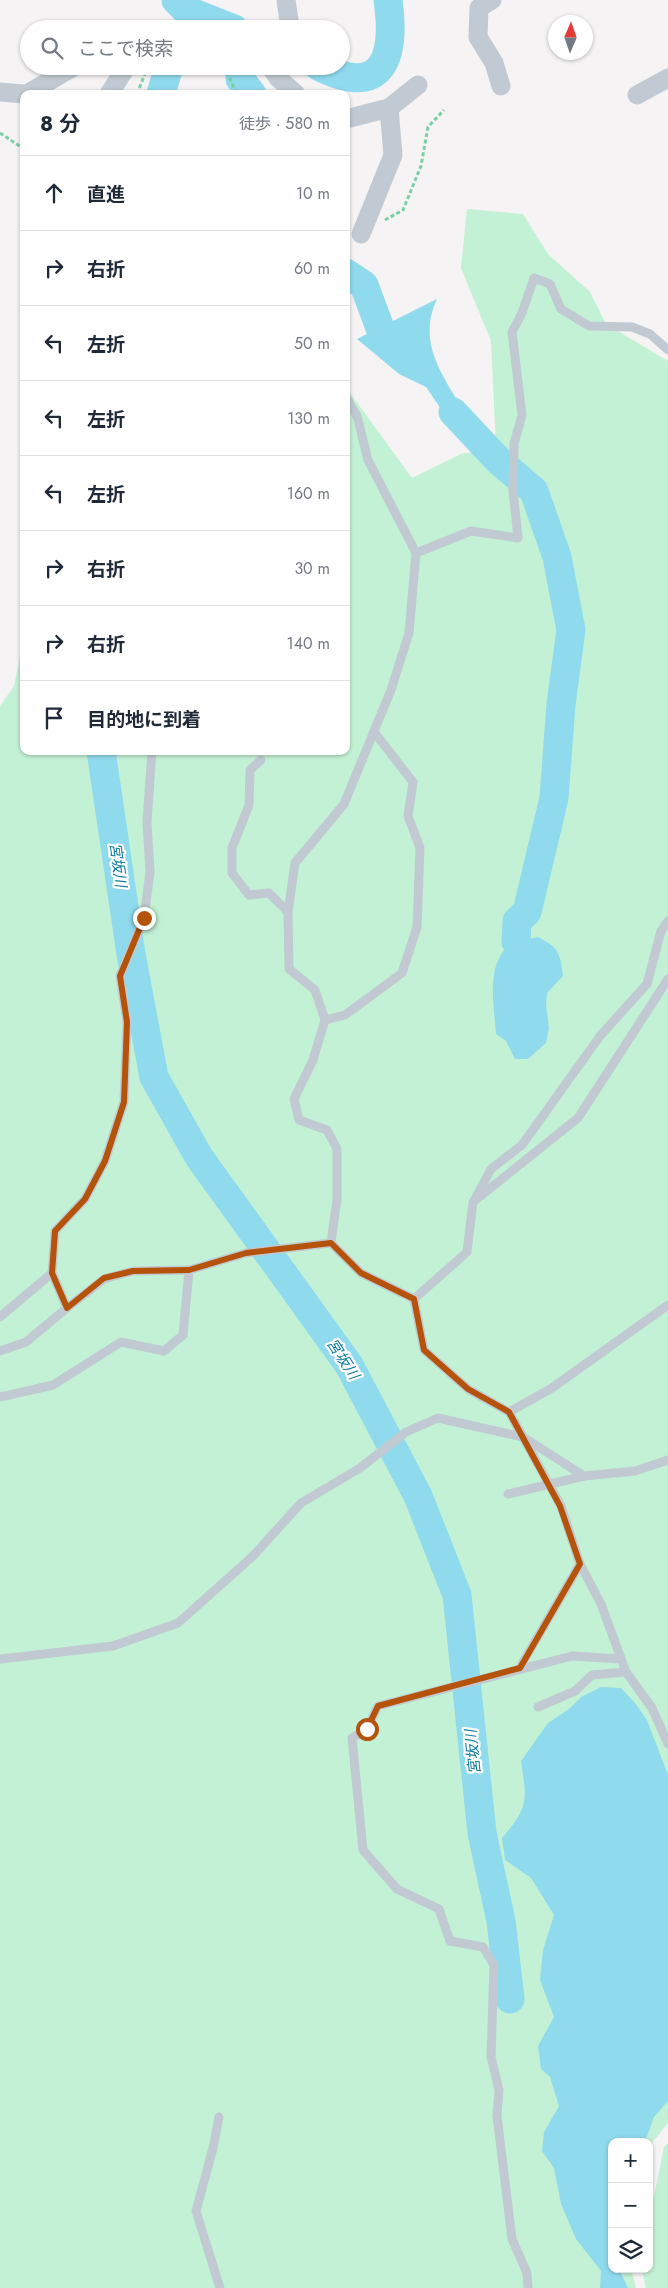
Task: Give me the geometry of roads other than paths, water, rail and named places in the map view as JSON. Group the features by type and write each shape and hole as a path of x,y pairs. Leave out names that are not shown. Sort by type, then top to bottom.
{"street":[{"path":"286,0 289,20"},
{"path":"492,0 479,8 478,37 494,63 501,86"},
{"path":"32,90 60,75"},
{"path":"112,90 121,75"},
{"path":"276,75 292,90"},
{"path":"637,95 668,78"},
{"path":"350,118 389,108 418,85"},
{"path":"0,92 20,94"},
{"path":"361,234 393,155 389,108"}],"lane":[{"path":"416,553 471,531 518,538 513,491 514,444 522,415 512,332 522,312 534,278 550,284 561,309 589,326 632,327 650,334 668,350"},
{"path":"331,1243 337,1199 337,1149 327,1130 299,1120 294,1099 312,1060 325,1020 315,990 289,969 288,912 295,863 344,804 391,690 409,633 416,553 368,460 357,416 350,404"},
{"path":"325,1020 345,1015 402,973 417,927 420,848 408,816 413,782 374,732"},
{"path":"67,1308 52,1273 55,1231 85,1199 105,1161 124,1102 127,1022 120,976 144,918 150,872 147,822 152,755"},
{"path":"261,760 250,770 249,805 232,848 232,873 249,895 269,893 288,912"},
{"path":"414,1299 467,1252 473,1202 492,1169 522,1145 600,1036 647,984 661,931 668,921"},
{"path":"473,1202 578,1118 668,979"},
{"path":"0,1351 26,1342 104,1278 133,1271 189,1270 246,1253 331,1243"},
{"path":"331,1243 361,1273 414,1299"},
{"path":"0,1397 53,1385 121,1342 164,1351 183,1335 189,1270"},
{"path":"0,1317 52,1273"},
{"path":"414,1299 424,1350 468,1389 509,1412 523,1436 560,1506 580,1564 601,1604 626,1672 652,1708 668,1744"},
{"path":"509,1412 552,1388 668,1305"},
{"path":"0,1659 113,1646 178,1623 253,1556 301,1503 360,1468 406,1432 438,1418 523,1436 584,1476"},
{"path":"508,1494 550,1486 584,1476 635,1472 668,1460"},
{"path":"520,1668 580,1564"},
{"path":"528,2288 527,2273 512,2238 497,2116 499,2090 491,2057 494,1965 483,1947 450,1941 439,1909 397,1889 363,1850 352,1738 367,1729 378,1706 572,1656 622,1659"},
{"path":"538,1707 574,1691 592,1675 626,1672"},
{"path":"219,2117 213,2148 196,2211 220,2288"}],"water":[{"path":"437,299 432,314 430,341 438,367 460,405 453,412 441,409 426,387 399,374 357,339"},
{"path":"538,937 550,944 557,952 563,976 547,993 546,1005 549,1028 546,1043 528,1059 515,1059 506,1041 496,1034 493,998 494,973 497,962 511,944"},
{"path":"601,1687 621,1688 647,1720 668,1775 668,2101 654,2117 646,2138 608,2138 608,2273 621,2273 628,2288 600,2288 601,2271 576,2239 561,2204 554,2168 542,2151 544,2132 559,2106 550,2077 541,2069 538,2046 554,2017 540,1980 543,1950 554,1915 531,1878 505,1860 502,1838 517,1818 524,1802 525,1795 521,1761 548,1723 569,1709 581,1697"}],"waterway":[{"path":"176,0 186,10 211,20"},
{"path":"340,75 358,78 371,75 381,67 387,55 390,39 388,0"},
{"name":"宮坂川","path":"162,90 166,75"},
{"path":"240,75 240,79 249,90"},
{"path":"350,276 364,285 380,328"},
{"path":"453,412 499,461 534,491 557,557 571,630 561,704 554,798 527,912 517,921 516,942"},
{"name":"宮坂川","path":"102,755 131,954 154,1077 199,1157 349,1365 418,1496 457,1595 482,1833 501,1921 510,1999"}]}
